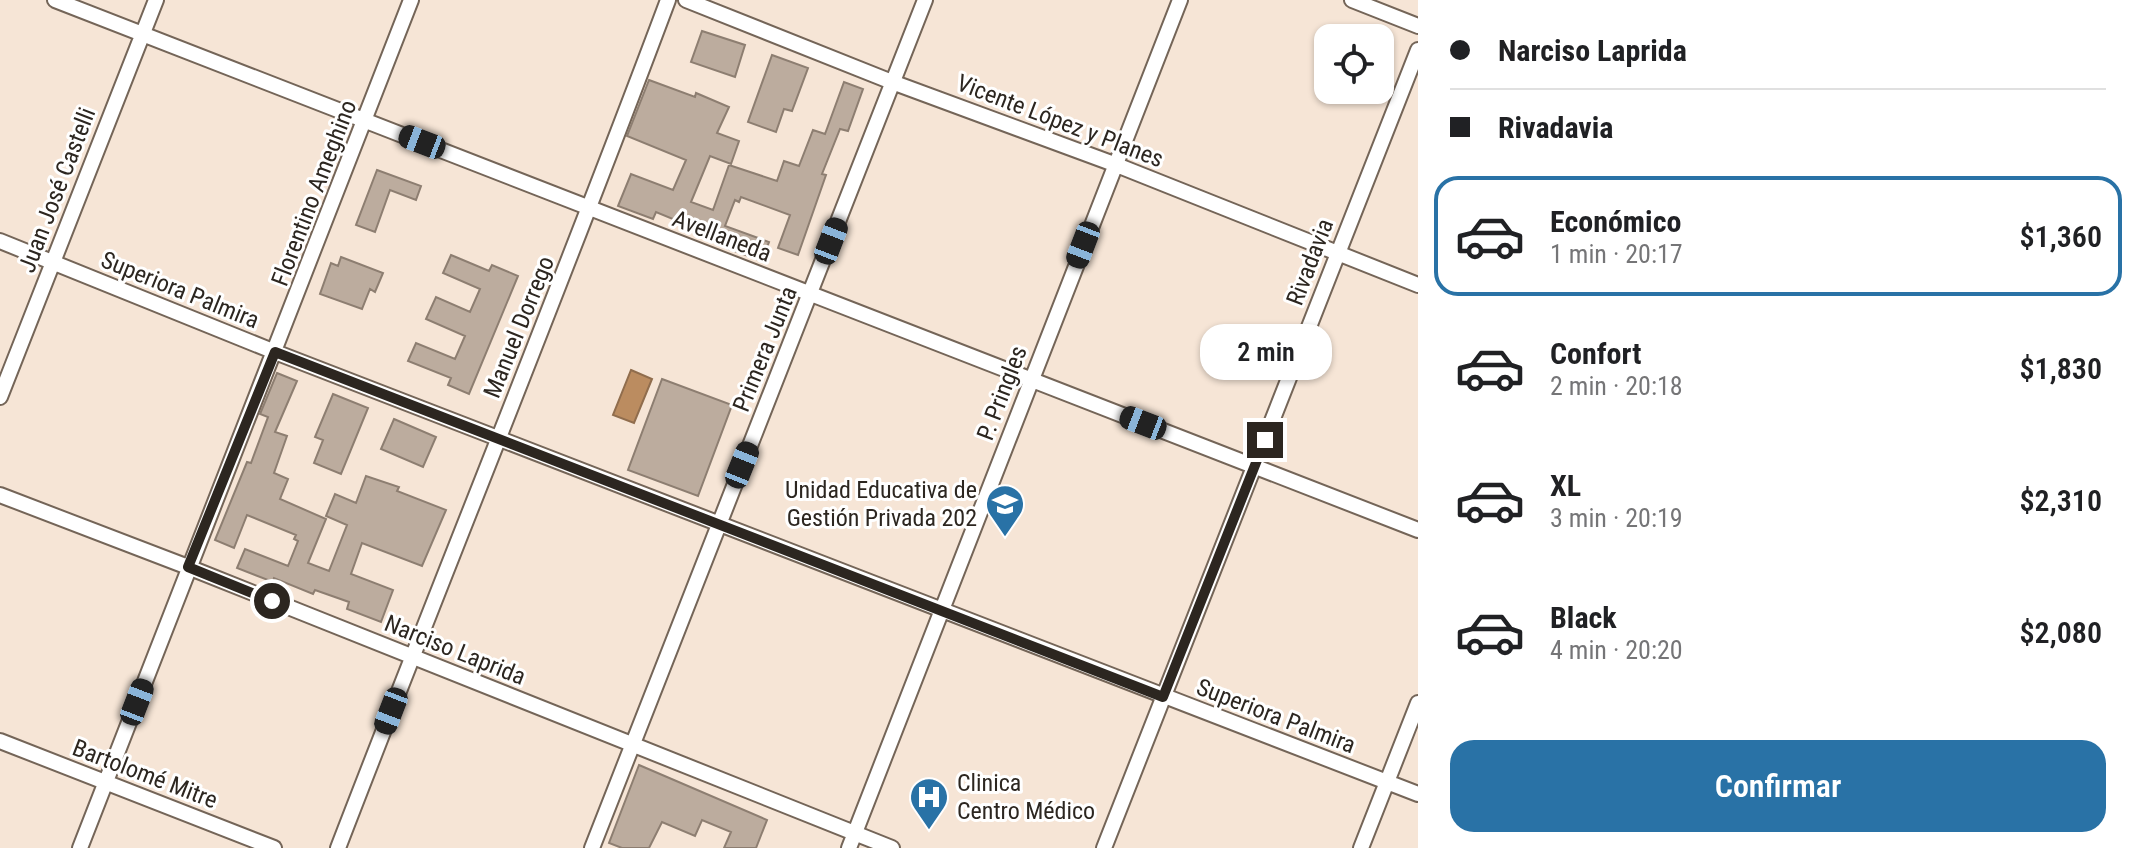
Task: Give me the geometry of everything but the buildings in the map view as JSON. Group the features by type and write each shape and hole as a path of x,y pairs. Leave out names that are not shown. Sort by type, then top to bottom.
{"street":[{"name":"Avellaneda","path":"55,0 1418,530"},
{"name":"Juan José Castelli","path":"0,397 156,0"},
{"name":"Florentino Ameghino","path":"80,848 411,0"},
{"name":"Manuel Dorrego","path":"338,848 590,208 668,0"},
{"name":"Vicente López y Planes","path":"686,0 892,82 1114,164 1418,285"},
{"name":"Primera Junta","path":"592,848 925,0"},
{"name":"P. Pringles","path":"852,841 1180,0"},
{"path":"1352,0 1418,26"},
{"name":"Rivadavia","path":"1104,848 1418,50"},
{"name":"Superiora Palmira","path":"0,241 275,352 1418,794"},
{"name":"Narciso Laprida","path":"0,495 188,567 632,746 852,841 892,848"},
{"path":"1361,848 1418,703"},
{"name":"Bartolomé Mitre","path":"0,741 274,848"}],"shaded area":[{"path":"631,370 652,379 634,423 613,415"}],"place":[{"name":"Unidad Educativa de Gestión Privada 202","path":"1005,538"},
{"name":"Clinica Centro Médico","path":"929,831"}],"route":[{"path":"272,601 188,567 275,352 1163,697 1265,440"}]}
